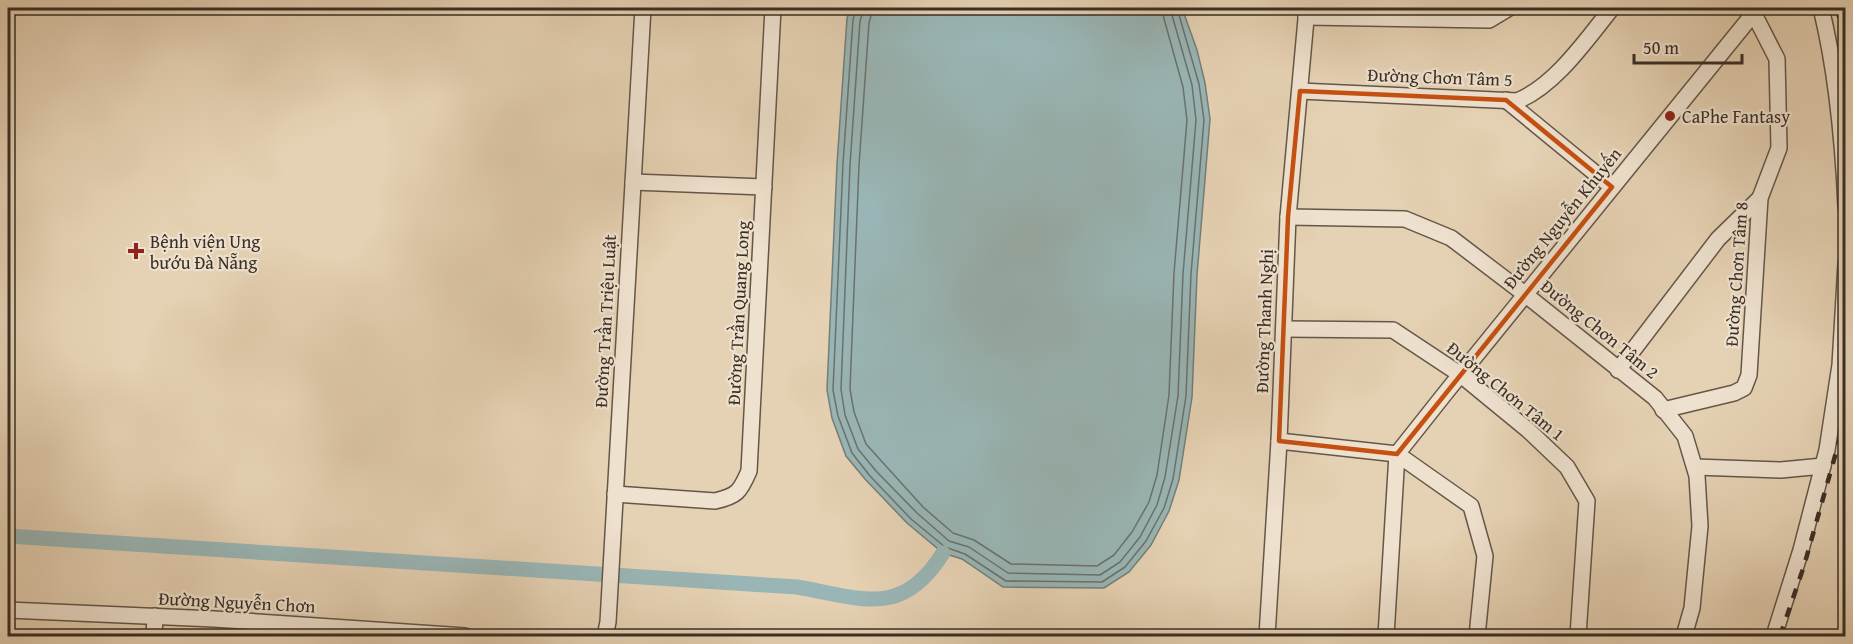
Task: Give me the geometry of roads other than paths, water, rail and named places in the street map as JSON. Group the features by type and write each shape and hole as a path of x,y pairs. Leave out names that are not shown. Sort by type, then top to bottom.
{"street":[{"name":"Đường Trần Triệu Luật","path":"606,629 643,8"},
{"name":"Đường Trần Quang Long","path":"615,494 715,501 729,498 741,490 749,471 773,8"},
{"path":"1307,12 1489,20 1509,8"},
{"name":"Đường Chơn Tâm 5","path":"1300,90 1517,101 1531,95 1554,75 1584,44 1612,8"},
{"path":"1821,8 1827,31 1838,102 1845,207"},
{"name":"Đường Nguyễn Khuyến","path":"1398,454 1756,11"},
{"name":"Đường Chơn Tâm 8","path":"1663,410 1734,393 1744,388 1749,375 1760,198 1779,148 1777,59 1756,11"},
{"name":"Đường Thanh Nghị","path":"1267,636 1279,441 1288,217 1307,12"},
{"path":"1506,100 1612,187"},
{"path":"633,182 764,188"},
{"path":"1618,370 1718,239 1760,198"},
{"name":"Đường Chơn Tâm 2","path":"1288,217 1405,219 1451,238 1655,398 1684,436 1697,476 1700,526 1692,608 1684,636"},
{"path":"1774,636 1802,550 1823,466 1840,365 1845,263"},
{"name":"Đường Chơn Tâm 1","path":"1284,329 1393,330 1461,375 1528,430 1567,467 1587,501 1578,636"},
{"path":"1279,441 1398,454 1472,506 1485,556 1476,636"},
{"path":"1386,636 1398,454"},
{"path":"1695,467 1781,470 1823,466"},
{"name":"Đường Nguyễn Chơn","path":"8,610 155,616 465,636"},
{"path":"154,636 155,616"}],"water":[{"path":"851,8 1182,8 1197,50 1210,119 1197,275 1192,397 1179,480 1169,511 1151,545 1129,572 1104,588 1003,587 962,559 943,553 907,523 846,456 832,418 827,390 837,164 847,18"}],"waterway":[{"path":"8,536 797,587 841,596 879,599 896,596 912,588 928,574 943,553"}],"railway":[{"path":"1837,8 1846,46"},
{"path":"1780,636 1804,566 1846,417"}],"place":[{"name":"CaPhe Fantasy","path":"1670,116"},
{"name":"Bệnh viện Ung bướu Đà Nẵng","path":"136,251"}]}
